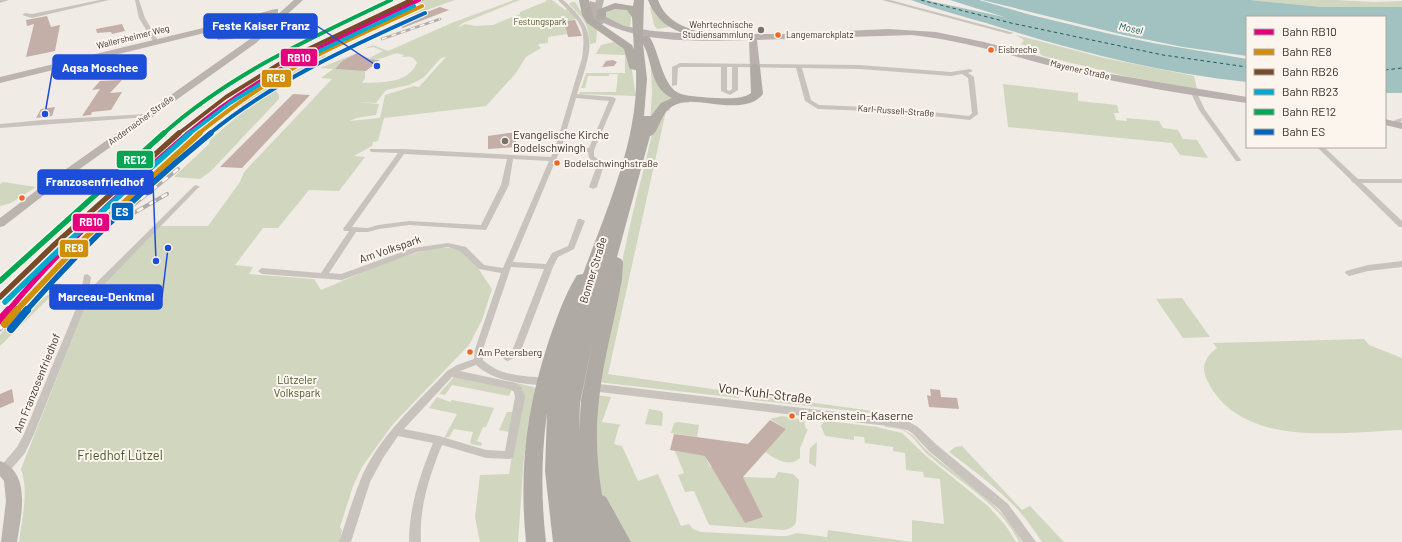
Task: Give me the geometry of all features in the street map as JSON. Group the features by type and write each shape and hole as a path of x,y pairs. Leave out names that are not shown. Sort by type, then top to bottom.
{"highway":[{"path":"609,0 622,3 635,0"},
{"name":"Bonner Straße","path":"563,542 554,470 556,408 566,356 636,128 641,71 637,17 639,0"},
{"name":"Bonner Straße","path":"582,542 571,480 569,424 571,403 581,354 643,144 649,92 645,38 646,0"},
{"path":"653,0 660,16 670,25 684,31 708,37"},
{"path":"593,1 587,15 590,21 619,40 630,50 633,58 636,83 640,93"},
{"path":"601,18 601,13 604,9 615,6 630,8 637,17"},
{"path":"645,38 653,52 665,90 674,96 690,99 737,102 751,99 756,94 756,66"},
{"path":"643,144 661,107 672,101 690,99"},
{"path":"601,542 591,488 588,455 590,400 615,271 616,237"},
{"path":"536,542 532,513 532,461 538,410 544,384 571,302 583,277 596,258"},
{"path":"591,488 609,524 621,542"},
{"path":"527,542 532,513"}],"main road":[{"name":"Mayener Straße","path":"593,1 592,11 596,20 617,29 686,37 753,40 848,34"},
{"name":"Mayener Straße","path":"601,18 617,29"},
{"name":"Mayener Straße","path":"686,37 756,38 902,32 936,36 984,45 1123,80 1194,93 1246,100"},
{"path":"753,40 756,66"},
{"path":"1386,122 1401,123"}],"street":[{"path":"0,2 7,0"},
{"path":"25,16 32,16 107,0"},
{"path":"137,0 142,18 156,42"},
{"name":"Andernacher Straße","path":"0,224 146,116 253,41 281,11 299,0"},
{"path":"884,0 1011,33"},
{"path":"593,1 601,18"},
{"path":"345,542 365,481 379,455 396,432 450,373 460,367 478,361 479,349 506,268 558,148 583,67 587,44 582,19 563,3"},
{"name":"Wallersheimer Weg","path":"0,80 281,11"},
{"name":"Karl-Russell-Straße","path":"674,85 675,67 678,65 891,68 951,74 967,72 971,77 975,114 970,118 894,110 818,107 808,101 799,67"},
{"path":"724,66 724,91 730,93 735,90 735,66"},
{"path":"1194,93 1202,110 1238,160"},
{"path":"574,96 613,100 596,145 592,150 591,157 601,165 593,187"},
{"path":"0,126 146,116"},
{"path":"558,148 592,150"},
{"path":"1321,148 1402,225"},
{"path":"372,150 553,159"},
{"path":"403,151 347,228 368,230 378,227 409,223 483,228 504,186 508,163 511,157"},
{"path":"1354,180 1402,181"},
{"name":"Am Franzosenfriedhof","path":"83,301 196,187"},
{"path":"508,358 516,352 548,267 555,255 571,247 581,221"},
{"name":"Am Volkspark","path":"322,276 354,229"},
{"name":"Am Volkspark","path":"262,271 322,276 346,276 416,250 440,245 463,249 482,267 506,268"},
{"path":"1349,273 1368,268 1402,264"},
{"path":"506,268 548,267"},
{"name":"Am Franzosenfriedhof","path":"2,469 21,450 29,434 83,301 87,277"},
{"name":"Von-Kuhl-Straße","path":"478,361 484,368 494,374 526,380 888,422 909,426 1004,507 1030,542"},
{"path":"396,432 439,440 486,454 509,455 520,392 513,386 450,373"},
{"path":"414,542 415,521 420,495 428,467 439,440"},
{"path":"2,469 10,475 14,485 9,542"}],"green space":[{"path":"423,0 455,0 353,36 350,35"},
{"path":"514,0 520,0 463,23 457,28 465,24 476,26 493,25 512,17 520,19 521,18 516,16 520,14 520,12 547,1 546,0 552,0 565,10 567,9 577,19 564,21 567,34 548,37 548,43 539,44 538,45 541,48 526,57 516,73 486,106 384,118 378,141 373,142 372,146 354,156 365,157 339,191 309,190 278,228 263,228 235,265 253,267 249,274 314,279 321,290 371,269 413,254 433,249 449,248 461,251 470,258 492,289 482,320 469,345 393,424 362,467 353,486 340,527 342,530 340,542 19,542 25,496 21,469 87,301 161,226 208,226 240,182 244,172 332,79 321,78 333,69 320,68 357,53 342,61 335,69 365,70 365,78 362,83 386,82 401,78 413,70 417,63 416,61 411,57 402,57 404,55 397,53 383,58 374,59 369,58 383,51 373,47 364,49 373,45 388,51 454,22","holes":["446,57 419,87 414,86 385,95 380,118 350,121 356,118 376,115 379,104 357,102 376,103 386,90 409,85 423,78 441,58"]},
{"path":"1250,0 1402,1 1402,7 1322,7"},
{"path":"575,2 589,24 597,30 596,43 590,44 588,31 582,17 569,4"},
{"path":"617,6 632,11 630,27 628,28 609,22 602,12"},
{"path":"650,7 652,7 657,16 670,27 657,29 654,25"},
{"path":"1016,35 1104,58 1194,76 1197,89 1125,76 1043,56 1039,53 1040,50 1021,44 1024,40"},
{"path":"614,42 627,50 636,96 579,94 580,92 616,92 618,74 609,74 609,76 588,76 585,88 581,88 586,73 625,73 625,55 596,54 601,45"},
{"path":"322,50 330,61 304,73 276,91 279,95 279,99 211,171 200,179 174,177 209,144 210,140 247,108 237,106 300,60"},
{"path":"650,51 660,86 679,98 650,123 652,92"},
{"path":"1003,84 1078,93 1078,101 1117,105 1119,113 1114,113 1116,120 1127,121 1126,118 1159,121 1163,128 1178,130 1183,139 1197,140 1208,158 1180,155 1172,143 1008,127"},
{"path":"690,101 689,103 679,103 671,107 669,111 666,111 608,374 740,393 739,398 597,382 631,221 654,126 663,109 669,105 673,104"},
{"path":"3,182 36,187 11,203 0,206 0,184"},
{"path":"52,276 57,276 52,283 62,284 40,296 27,308 20,310"},
{"path":"55,292 0,346 0,335 14,317 19,317 29,311 44,297"},
{"path":"1182,298 1210,337 1183,338 1156,299"},
{"path":"1364,339 1369,345 1402,358 1402,430 1322,433 1294,432 1268,427 1244,418 1224,403 1208,382 1204,372 1205,363 1209,355 1217,348 1213,343"},
{"path":"454,377 512,389 509,396 452,385 445,395 439,394"},
{"path":"517,383 537,388 524,457 518,542 480,542 475,517 480,475 509,474 522,396"},
{"path":"749,394 880,412 881,414 753,400"},
{"path":"596,395 611,397 602,422 622,425 619,426 614,444 622,446 638,481 658,474 681,526 689,524 693,529 701,532 778,536 787,536 797,533 827,537 828,530 912,542 629,542 609,515 600,486 596,456"},
{"path":"437,397 450,402 452,400 494,408 486,427 483,427 477,441 482,443 481,446 471,444 470,442 473,432 454,429 449,437 444,438 457,414 429,408"},
{"path":"649,409 661,411 663,414 662,426 645,424"},
{"path":"507,412 513,412 510,432 499,430"},
{"path":"782,416 804,420 806,429 808,429 800,448 800,458 796,461 782,461 765,452 786,429 770,419"},
{"path":"824,421 877,427 902,433 925,455 988,506 1006,526 1016,542 912,542 912,520 944,524 940,479 924,477 923,472 906,470 905,453 893,451 893,447 865,443 864,437 854,436 854,440 825,436 821,426"},
{"path":"678,422 699,425 697,437 671,433 674,423"},
{"path":"885,425 896,428 885,427"},
{"path":"896,428 911,434 927,451 981,493 1004,516 1014,528 1022,542 1019,542 1011,528 990,504 927,454 909,434"},
{"path":"817,442 816,467 809,463 810,448"},
{"path":"962,446 1022,510 1030,506 1064,542 1042,542 1026,519 1004,496 986,480 949,452 955,447"},
{"path":"675,451 708,456 707,460 710,467 713,467 763,517 743,477 775,478 778,472 793,474 799,480 795,524 792,528 784,530 709,525 694,491 685,492 678,475 684,473"}],"water":[{"path":"911,0 925,0 1004,17 950,0 979,0 1031,15 1106,33 1153,43 1246,59 1246,82 1181,73 1115,59 948,12"},
{"name":"Mosel","path":"982,0 1250,0 1322,7 1402,7 1402,93 1386,93 1386,16 1246,16 1246,56 1183,47 1124,35"}],"building":[{"path":"440,7 449,10 403,28 395,24"},
{"path":"47,16 51,27 60,25 55,51 26,57 34,24 27,26 26,20"},
{"path":"575,20 582,36 568,37 564,21"},
{"path":"122,24 125,31 112,34 111,32 97,33 96,29"},
{"path":"230,28 242,28 233,39 217,40 225,30"},
{"path":"357,53 370,59 380,60 366,71 335,69 342,61"},
{"path":"613,60 617,62 614,66 602,67 606,61"},
{"path":"122,80 110,93 122,92 111,110 92,112 91,115 82,116 100,89 92,90 100,81"},
{"path":"293,94 310,95 242,168 220,167"},
{"path":"55,107 52,116 36,118 41,109"},
{"name":"Evangelische Kirche Bodelschwingh","path":"516,132 516,147 488,149 488,136"},
{"path":"12,389 14,402 0,408 0,394"},
{"path":"930,389 940,390 941,397 957,398 959,409 929,407 927,395 931,396"},
{"path":"770,420 786,429 743,477 763,517 745,523 705,456 670,450 674,434 748,444"}],"ferry route":[{"path":"921,0 1011,23 1163,55 1246,67"},
{"path":"1386,70 1402,68"}],"railway":[{"path":"192,134 218,113 273,76 332,44 422,0"},
{"path":"382,39 440,19"},
{"path":"16,311 61,258 193,133"},
{"path":"75,252 178,169"},
{"path":"125,218 167,194"},
{"path":"34,278 58,254"},
{"path":"0,329 17,310"}],"rail line":[{"name":"RE12","path":"0,281 168,130 216,92 282,52 391,0"},
{"name":"RB26","path":"0,297 55,244 176,136 226,97 287,59 411,0"},
{"name":"RB10","path":"0,320 48,265 99,214 179,142 224,104 276,70 296,59 419,0"},
{"name":"RB23","path":"5,302 60,249 180,141 230,103 290,65 414,6"},
{"name":"RE8","path":"5,324 52,270 120,204 197,135 228,111 260,88 299,65 422,6"},
{"name":"ES","path":"11,329 41,293 73,259 141,194 215,129 282,83 342,51 425,13"}],"place":[{"name":"Wehrtechnische Studiensammlung","path":"761,30"},
{"name":"Langemarckplatz","path":"778,35"},
{"name":"Eisbreche","path":"991,50"},
{"name":"Feste Kaiser Franz","path":"377,66"},
{"name":"Aqsa Moschee","path":"45,114"},
{"name":"Evangelische Kirche Bodelschwingh","path":"505,141"},
{"name":"Bodelschwinghstraße","path":"557,163"},
{"name":"Marceau-Denkmal","path":"168,248"},
{"name":"Franzosenfriedhof","path":"156,261"},
{"name":"Am Petersberg","path":"470,352"},
{"name":"Falckenstein-Kaserne","path":"792,416"}],"park label":[{"name":"Festungspark","path":"540,22"},
{"name":"Lützeler Volkspark","path":"297,386"},
{"name":"Friedhof Lützel","path":"120,455"}]}
